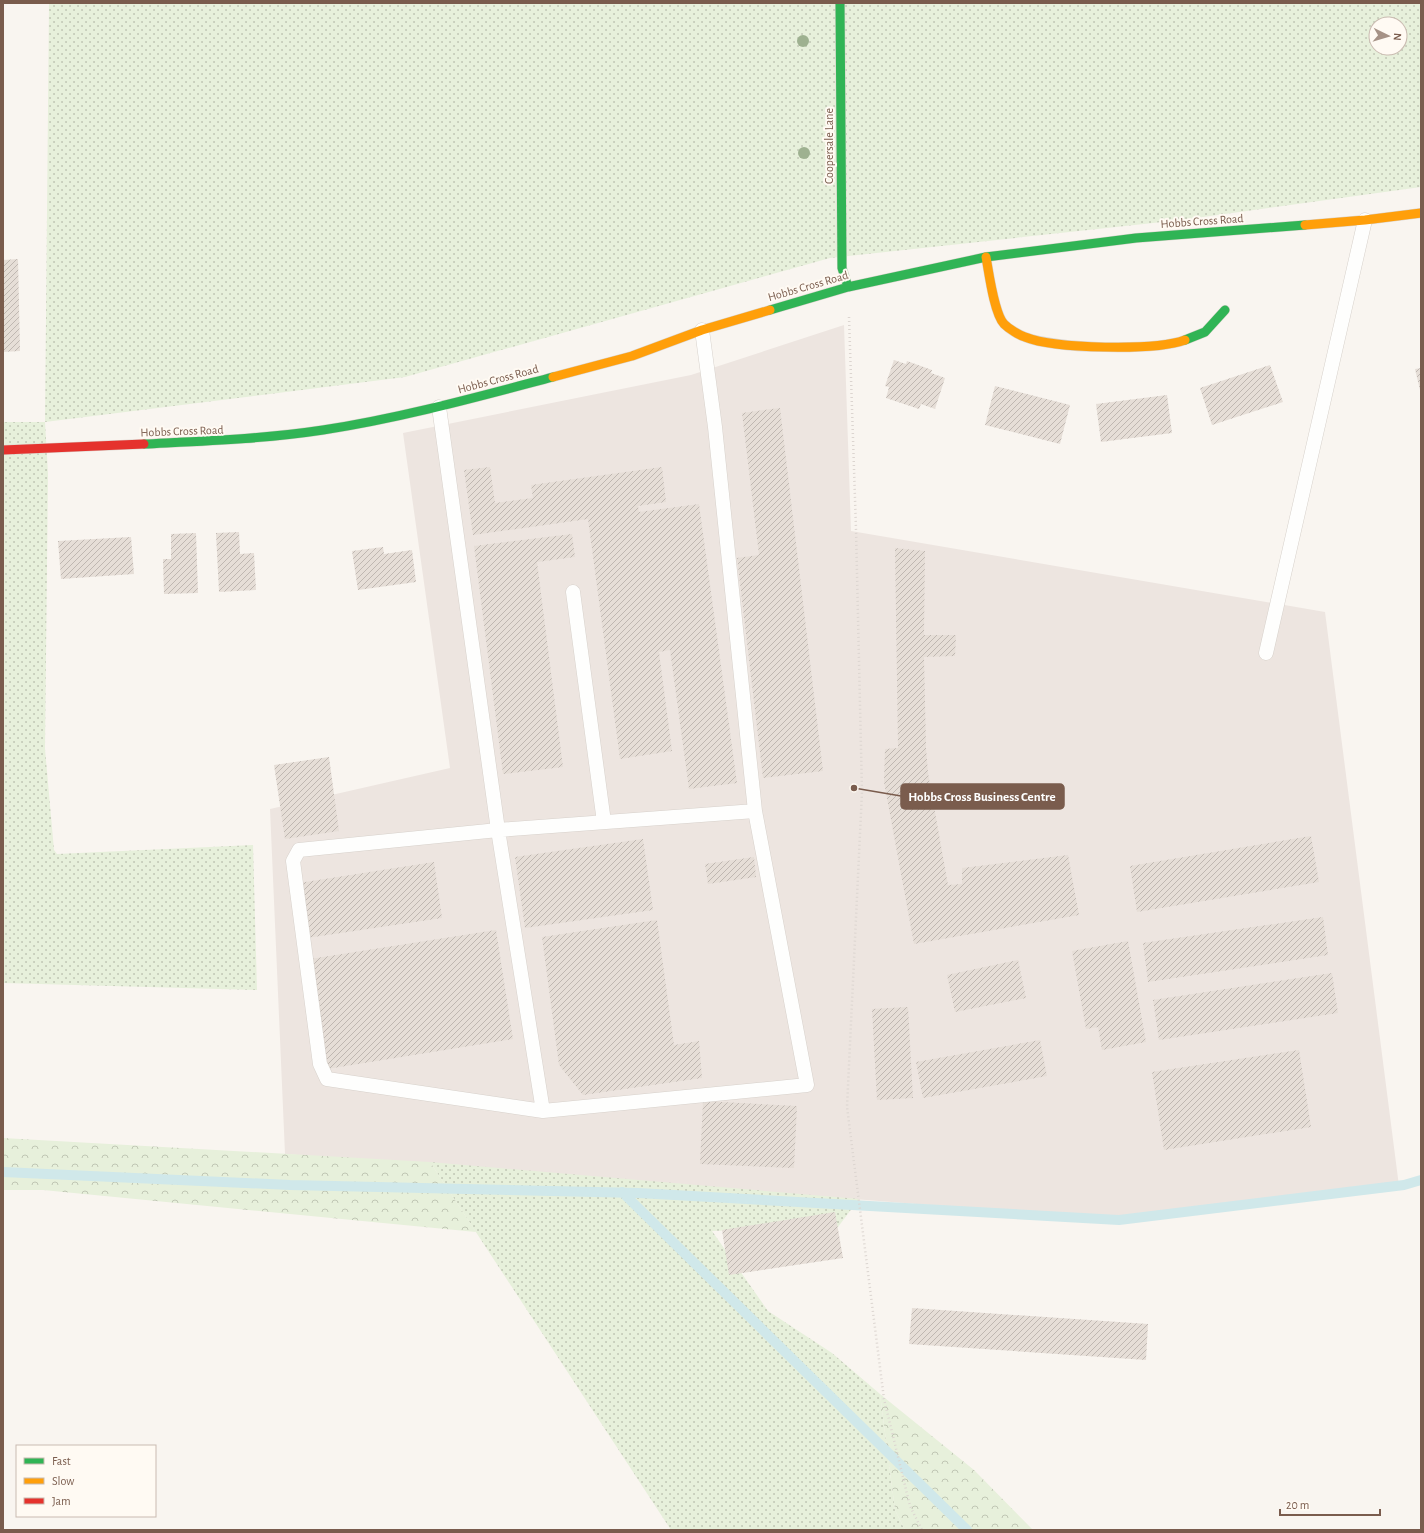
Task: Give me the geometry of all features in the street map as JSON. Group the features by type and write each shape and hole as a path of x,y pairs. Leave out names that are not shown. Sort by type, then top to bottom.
{"street":[{"name":"Coopersale Lane","path":"840,3 842,268 848,287"},
{"name":"Hobbs Cross Road","path":"3,450 236,440 323,430 439,407 632,356 702,330 848,287 986,257 1136,238 1365,220 1421,213"},
{"path":"986,257 995,305 1004,324 1024,337 1044,342 1088,346 1154,346 1182,341 1205,332 1226,310"}],"lane":[{"path":"1266,653 1365,220"},
{"path":"702,330 715,427 755,811 807,1085 543,1111 327,1079 320,1064 293,861 299,850 498,830 755,811"},
{"path":"439,407 498,830 543,1111"},
{"path":"573,592 604,822"}],"path":[{"path":"848,287 862,792 848,1107 884,1399 910,1506 922,1530"}],"shaded area":[{"path":"844,325 851,531 1325,612 1399,1186 1119,1220 285,1154 270,809 450,768 403,433 691,375"}],"green space":[{"path":"49,3 1421,3 1421,187 1181,220 830,258 405,377 45,422"},
{"path":"3,422 45,422 48,474 45,749 54,850 57,854 253,845 257,990 3,983"},
{"path":"3,1138 430,1162 476,1232 43,1190 3,1190"},
{"path":"430,1162 859,1199 838,1227 712,1231 768,1311 832,1353 880,1394 895,1510 905,1530 671,1530"},
{"path":"880,1394 974,1470 1033,1530 905,1530 895,1510"}],"building":[{"path":"18,259 20,351 3,352 3,260"},
{"path":"894,360 906,364 907,361 932,370 931,373 945,378 935,409 921,404 919,409 886,398 889,387 885,386"},
{"path":"1270,365 1283,402 1212,425 1200,388"},
{"path":"1421,368 1421,390 1420,390 1415,369"},
{"path":"995,386 1070,405 1060,444 985,425"},
{"path":"1167,395 1172,433 1101,442 1096,404"},
{"path":"780,408 823,771 763,778 737,558 759,555 742,413"},
{"path":"490,467 495,503 533,498 531,485 662,467 666,502 638,506 639,512 699,504 737,783 689,789 670,650 659,652 672,751 620,759 588,519 473,535 464,470"},
{"path":"239,532 240,554 254,553 256,590 219,592 216,533"},
{"path":"196,533 198,593 164,594 163,559 171,559 171,534"},
{"path":"572,534 575,557 537,562 563,767 503,774 474,546"},
{"path":"131,537 134,574 61,579 58,541"},
{"path":"383,547 384,554 412,550 416,582 358,590 352,551"},
{"path":"895,548 925,551 924,635 956,635 955,656 924,657 928,773 948,885 962,884 962,868 1068,855 1079,915 914,944 884,782 885,749 898,748"},
{"path":"329,757 339,831 285,839 274,765"},
{"path":"1311,836 1319,882 1137,912 1130,866"},
{"path":"643,839 653,910 525,928 515,857"},
{"path":"754,857 756,877 708,884 705,864"},
{"path":"434,862 442,918 307,938 299,883"},
{"path":"1323,917 1328,955 1148,982 1143,943"},
{"path":"657,920 674,1045 699,1041 702,1078 583,1095 559,1065 542,937"},
{"path":"496,930 513,1039 327,1069 310,959"},
{"path":"1128,941 1146,1042 1102,1050 1098,1027 1086,1029 1072,951"},
{"path":"1018,960 1026,998 955,1012 947,975"},
{"path":"1332,973 1338,1013 1159,1040 1153,1000"},
{"path":"908,1007 913,1098 877,1100 872,1009"},
{"path":"1040,1040 1047,1076 923,1098 916,1062"},
{"path":"1299,1050 1311,1127 1164,1150 1152,1072"},
{"path":"703,1101 797,1106 794,1168 700,1164"},
{"path":"835,1212 843,1258 729,1275 722,1230"},
{"path":"912,1308 1148,1324 1146,1360 909,1344"}],"waterway":[{"path":"3,1172 290,1185 638,1193 1119,1220 1404,1185 1421,1180"},
{"path":"622,1192 967,1530"}],"traffic: fast":[{"path":"840,3 842,268 848,287"},
{"path":"770,310 848,287 986,257 1136,238 1305,225"},
{"path":"1185,340 1205,332 1225,310"},
{"path":"144,444 256,438 323,430 410,413 553,377"}],"traffic: slow":[{"path":"1305,225 1365,220 1421,213"},
{"path":"986,257 992,292 1000,319 1014,332 1023,336 1039,341 1058,344 1105,347 1152,346 1171,344 1185,340"},
{"path":"553,377 632,356 702,330 770,310"}],"traffic: jam":[{"path":"3,450 144,444"}],"place":[{"name":"Hobbs Cross Business Centre","path":"854,788"}]}
